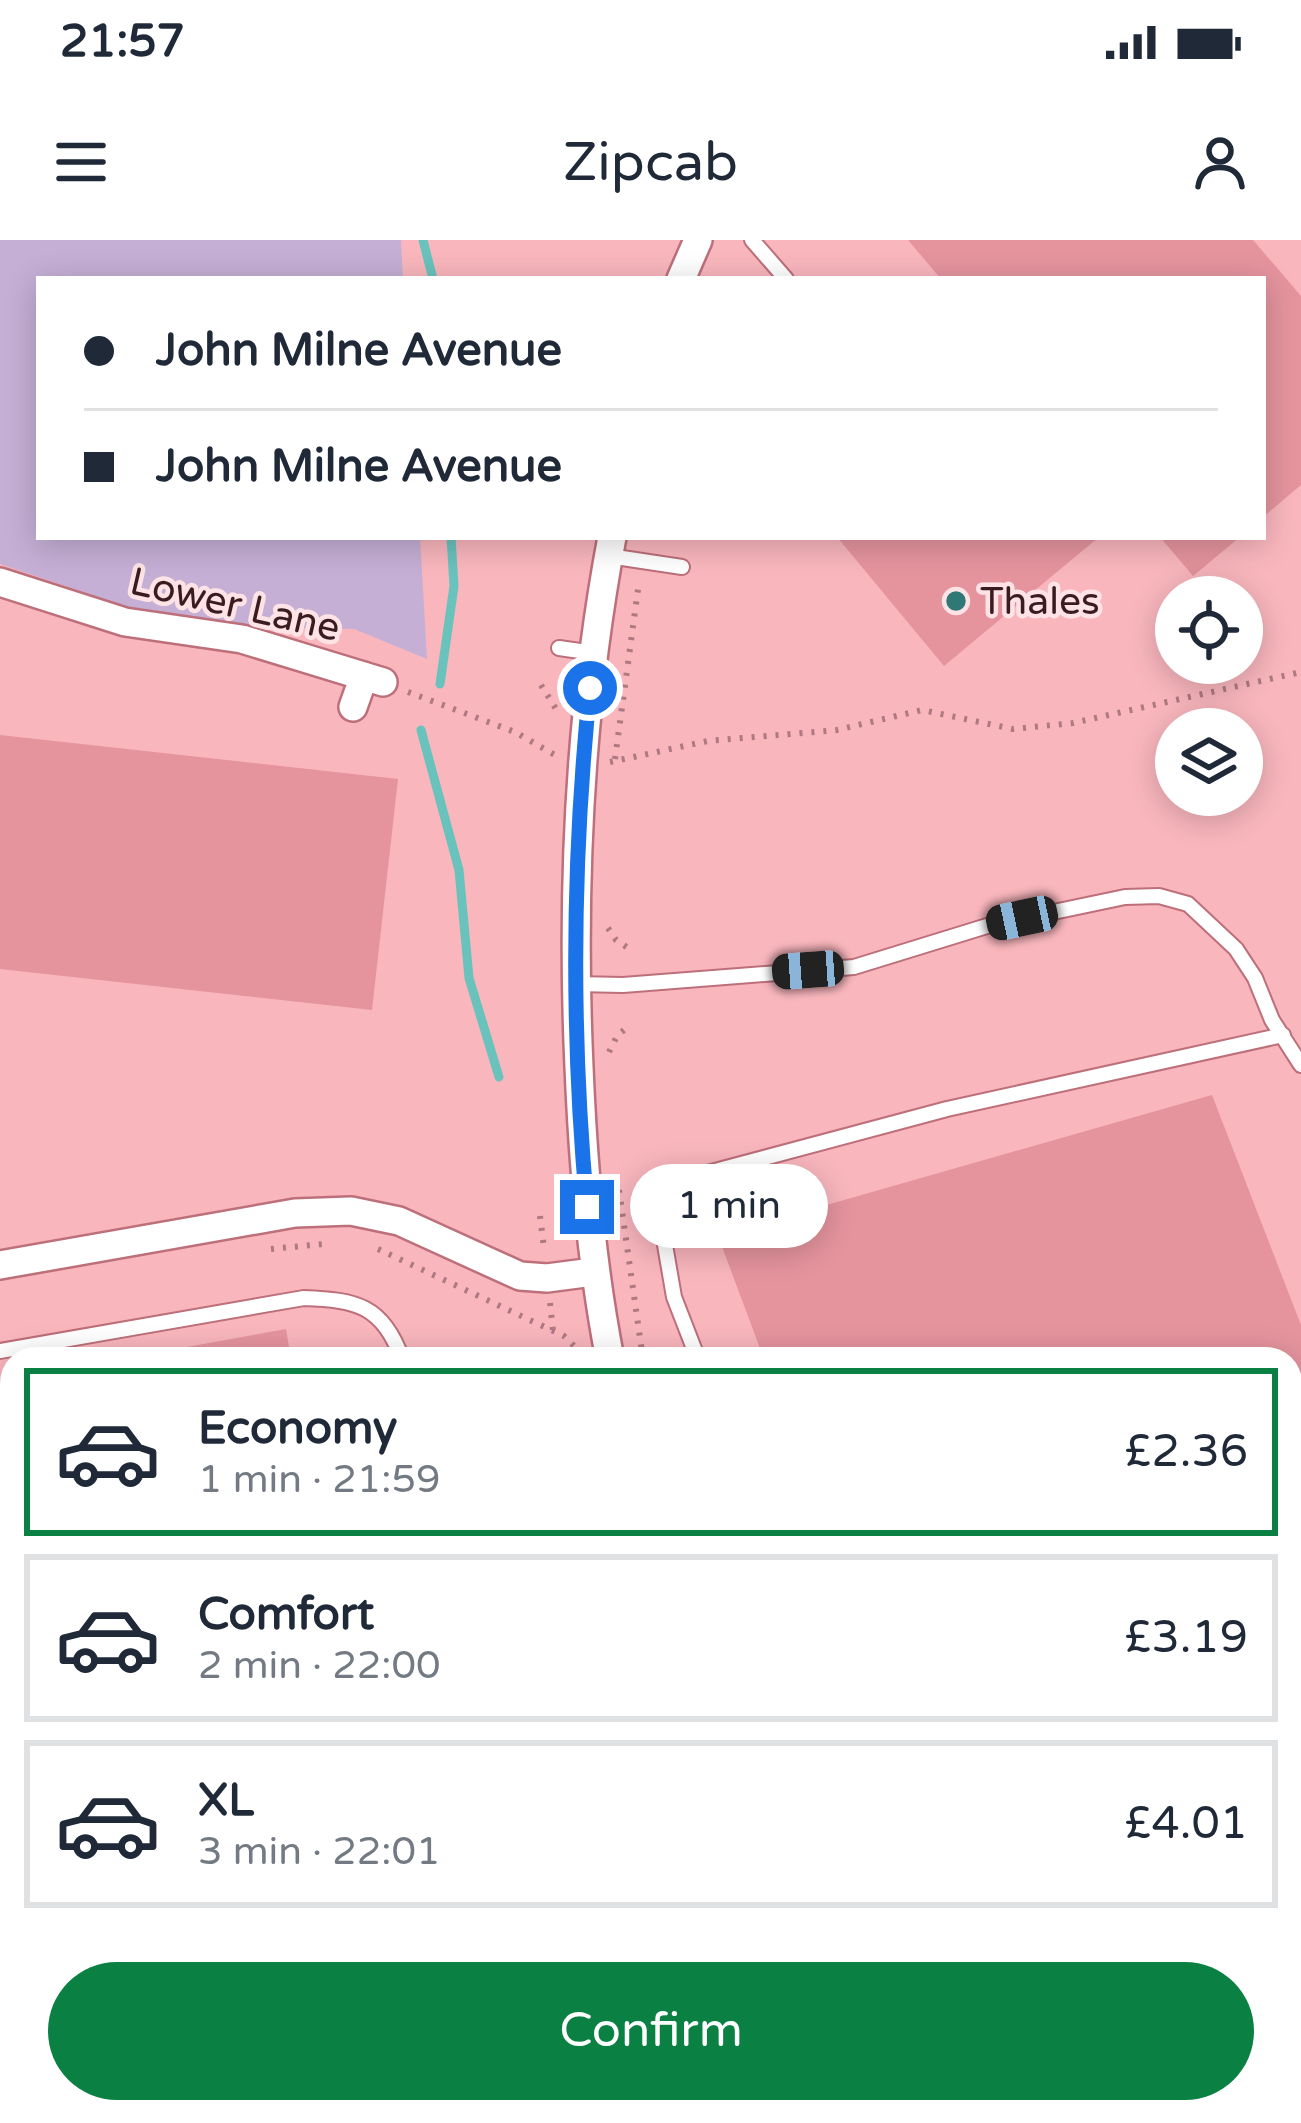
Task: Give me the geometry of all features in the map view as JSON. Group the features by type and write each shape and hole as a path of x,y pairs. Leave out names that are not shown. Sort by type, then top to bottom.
{"street":[{"path":"682,276 698,240"},
{"path":"608,1347 593,1272 584,1174 575,984 577,831 610,546"},
{"name":"Lower Lane","path":"0,582 125,622 242,639 374,679"},
{"path":"353,706 374,679"},
{"path":"0,1264 296,1213 351,1210 399,1221 520,1276 593,1272"}],"lane":[{"path":"752,240 783,276"},
{"path":"610,546 682,567"},
{"path":"559,648 594,653"},
{"path":"575,984 623,985 854,967 987,926 1126,897 1159,896 1188,904 1236,949 1301,1065"},
{"path":"693,1347 674,1297 655,1187 947,1109 1283,1035"},
{"path":"28,1347 304,1298 362,1305 380,1318 396,1347"}],"path":[{"path":"635,602 615,763 707,741 837,730 922,710 1013,729 1073,723 1301,672"},
{"path":"374,679 515,732 560,757"},
{"path":"608,916 610,935 634,952"},
{"path":"610,1061 613,1042 630,1025"},
{"path":"616,1170 641,1347"}],"shaded area":[{"path":"0,240 401,240 403,276 36,276 36,540 420,540 427,659 354,629 239,627 149,614 0,564"}],"building":[{"path":"908,240 1253,240 1301,296 1301,485 1266,514 1266,276 938,276"},
{"name":"Thales","path":"839,540 1095,540 944,666"},
{"path":"1163,540 1236,540 1193,576"},
{"path":"0,735 398,779 372,1010 0,969"},
{"path":"1212,1095 1301,1325 1301,1347 760,1347 718,1236"},
{"path":"286,1329 289,1347 186,1347"}],"waterway":[{"path":"423,240 432,276"},
{"path":"440,684 454,586 451,540"},
{"path":"421,730 459,870 469,978 499,1077"}],"place":[{"name":"Thales","path":"956,601"}],"route":[{"path":"587,1207 575,984 575,868 590,688"}]}
